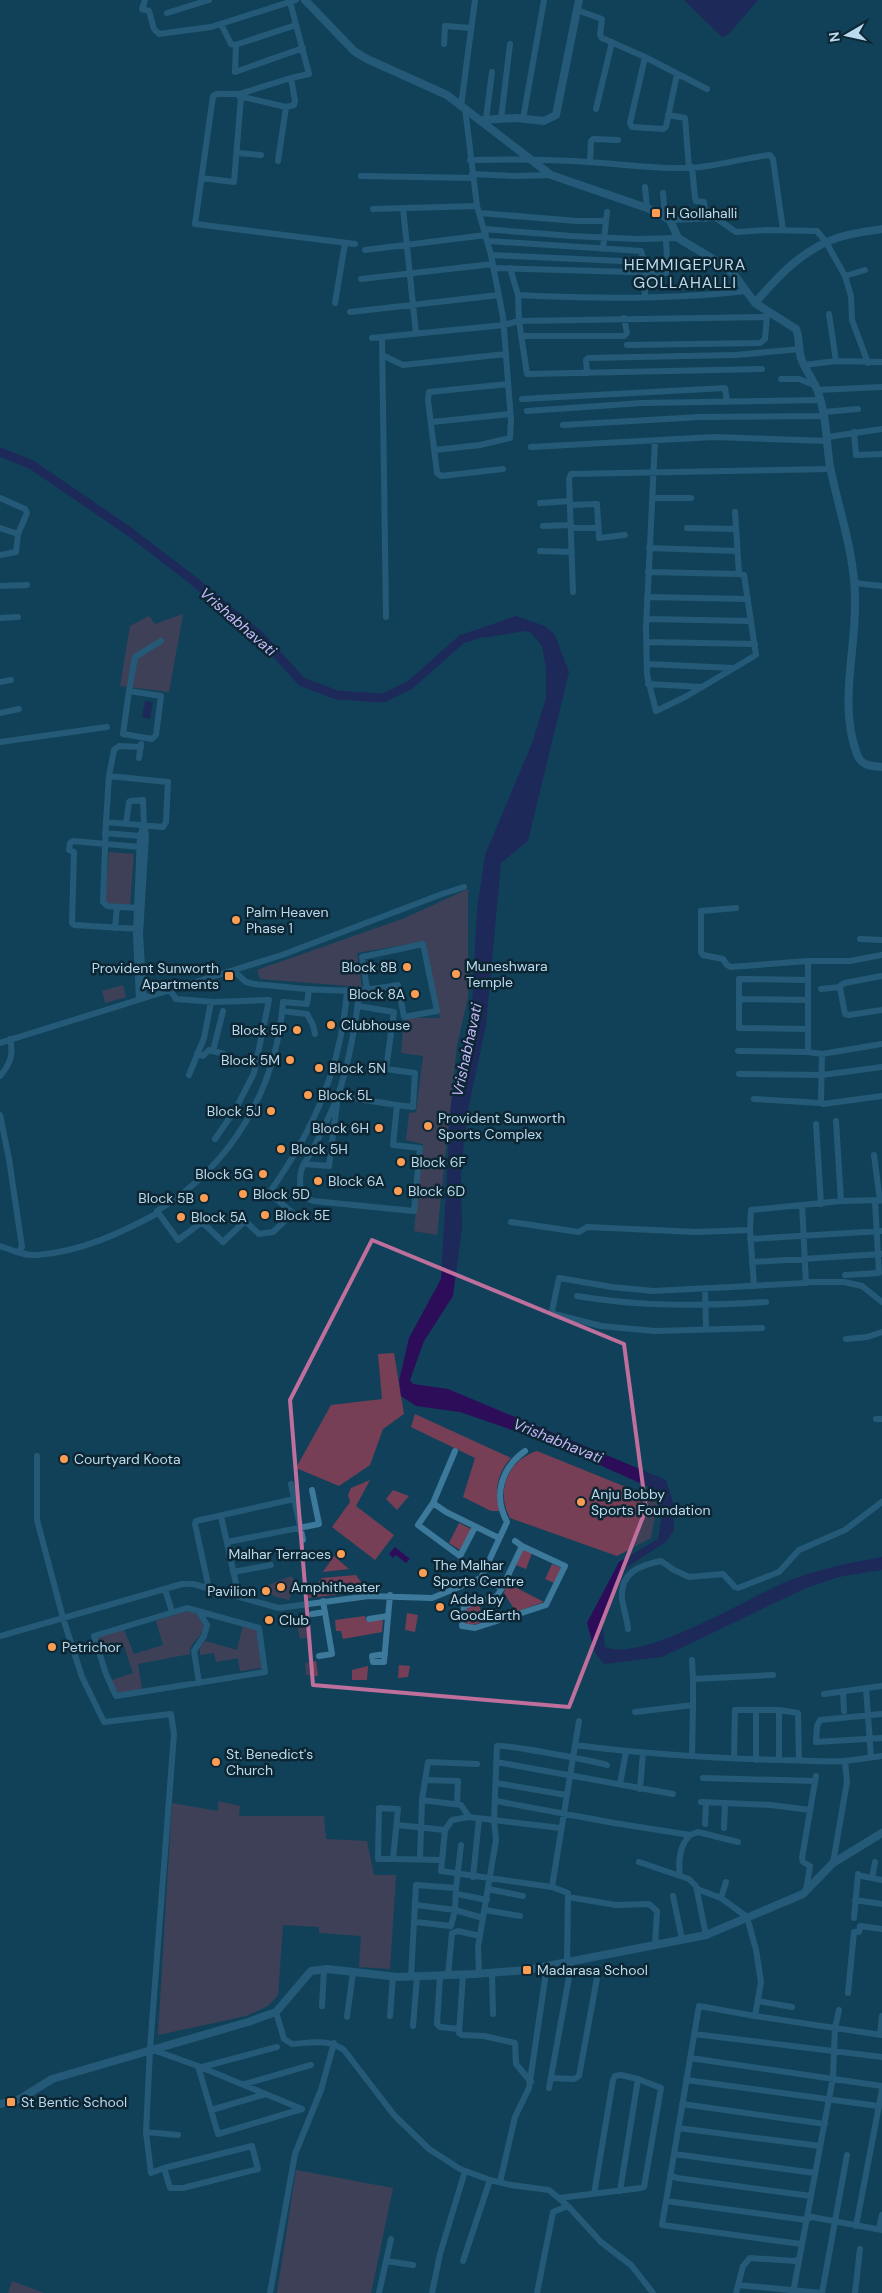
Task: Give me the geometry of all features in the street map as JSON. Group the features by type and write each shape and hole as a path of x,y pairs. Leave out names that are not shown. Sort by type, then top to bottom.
{"street":[{"path":"145,0 142,9 149,11 154,29 158,34 221,24 293,1 296,24 309,74 291,78 239,96"},
{"path":"167,13 209,0"},
{"path":"305,0 360,55 438,90 484,120 551,175 647,208 668,219 717,219 734,232 815,230 826,242 844,276 851,296 852,320 868,363"},
{"path":"435,450 480,445 510,438 504,324 492,255 478,210 463,107 475,0"},
{"path":"523,119 544,0"},
{"path":"484,120 523,119 544,121 556,115 579,0"},
{"path":"577,10 600,18 602,22 600,37 645,57 707,89"},
{"path":"221,24 231,44 236,45 296,24"},
{"path":"444,44 445,26 471,28"},
{"path":"596,109 612,42"},
{"path":"501,119 510,44"},
{"path":"236,45 235,72 303,48"},
{"path":"645,57 630,126 663,129 666,127 676,74"},
{"path":"484,120 492,72"},
{"path":"291,78 295,101 294,105 286,107 239,96 217,94 213,96 195,224 355,244"},
{"path":"202,178 234,182 239,96"},
{"path":"278,162 286,107"},
{"path":"668,115 685,118 695,198 696,201 704,202 706,219"},
{"path":"590,162 591,141 593,139 618,140"},
{"path":"237,153 261,155"},
{"path":"470,160 528,158 590,162 638,168 691,168 719,166 772,156 783,230"},
{"path":"361,176 551,175"},
{"path":"646,187 647,208"},
{"path":"663,193 668,219 678,238 723,265 736,276 755,304 767,315 794,326 798,332 804,365 816,387 824,414 831,469 843,518 854,583 855,605 849,716 857,754 861,762 882,767"},
{"path":"403,208 416,334"},
{"path":"373,209 478,210 576,221 606,221"},
{"path":"603,249 607,212"},
{"path":"755,304 778,275 826,242 842,236 882,228"},
{"path":"486,235 603,249 641,251 644,261 645,297"},
{"path":"365,250 486,235 678,238"},
{"path":"612,249 613,238"},
{"path":"492,255 666,262 666,239"},
{"path":"335,303 345,243"},
{"path":"361,279 494,266 666,273"},
{"path":"510,268 518,294 519,321 526,374 762,368"},
{"path":"844,276 865,270"},
{"path":"518,294 589,299 700,296 746,291"},
{"path":"350,312 499,295"},
{"path":"829,314 836,361"},
{"path":"372,338 519,321 767,315"},
{"path":"627,345 760,343 765,339 767,315"},
{"path":"521,336 624,336 626,333 624,318"},
{"path":"382,337 386,617"},
{"path":"587,373 586,360 588,358 736,355 800,349"},
{"path":"382,355 403,365 506,354"},
{"path":"804,365 836,361 882,362"},
{"path":"781,380 796,379 816,387 882,387"},
{"path":"503,469 441,476 437,473 428,400 429,392 508,384"},
{"path":"522,399 725,388 728,402"},
{"path":"527,411 642,403 820,400"},
{"path":"563,425 700,417 824,414 858,409"},
{"path":"432,422 510,414"},
{"path":"532,447 714,437 828,439 854,432 882,429"},
{"path":"854,432 856,456 882,454"},
{"path":"648,572 744,575 756,655 702,687 656,711 648,684 646,642 647,597 648,572 649,548 655,440"},
{"path":"573,592 569,479 572,474 831,469"},
{"path":"0,498 27,511 27,516 18,534 16,552 0,555"},
{"path":"653,498 691,498"},
{"path":"540,503 596,503 599,538 625,535"},
{"path":"735,512 739,574"},
{"path":"543,526 599,528"},
{"path":"0,528 18,534"},
{"path":"687,528 736,529"},
{"path":"649,548 737,551"},
{"path":"540,551 572,552"},
{"path":"854,583 882,586"},
{"path":"0,586 27,585"},
{"path":"647,597 748,599"},
{"path":"0,618 18,617"},
{"path":"647,619 751,621"},
{"path":"128,691 160,696 156,735 152,739 123,734 128,691 135,657 161,641"},
{"path":"646,642 755,644"},
{"path":"647,664 734,668"},
{"path":"0,682 11,680"},
{"path":"648,684 702,687"},
{"path":"0,713 19,709"},
{"path":"0,742 107,727"},
{"path":"140,758 142,738"},
{"path":"137,908 106,906 103,902 104,844 109,776 114,750 119,746 141,747"},
{"path":"106,822 163,827 168,782 109,776"},
{"path":"126,824 129,802 131,800 143,800 146,836 136,977 141,999"},
{"path":"138,929 140,836 144,825"},
{"path":"105,833 140,836"},
{"path":"138,929 74,925 72,923 74,852 69,850 70,843 73,841 140,847"},
{"path":"0,1042 234,971 282,955 442,894 464,888"},
{"path":"115,928 118,907"},
{"path":"736,908 701,911 701,952 703,955 724,959 727,965 731,966 808,961 850,961 882,955"},
{"path":"860,939 882,940"},
{"path":"234,971 246,982 254,984 309,989 347,991 363,989 398,985 404,1017 436,1011 423,944 362,957 363,989 358,1006 356,1027 338,1096 329,1166 304,1164"},
{"path":"808,961 808,1052 810,1052"},
{"path":"821,989 840,987 845,983 882,976"},
{"path":"808,980 739,979 739,1028 808,1028"},
{"path":"840,987 845,1014 882,1010"},
{"path":"0,1246 37,1255 66,1250 116,1235 158,1214 157,1211 183,1194 210,1170 245,1124 261,1094 270,1069 278,1042 283,1002 306,1004 309,989"},
{"path":"170,990 176,1000 211,1002 269,1000 254,1073 235,1110 215,1139"},
{"path":"158,1214 178,1240 202,1222 223,1242 245,1221 259,1234 273,1232 293,1212 269,1193 299,1148 321,1104 341,1039 347,991"},
{"path":"739,999 808,1000"},
{"path":"189,1074 204,1038 211,1002"},
{"path":"338,1096 413,1107 415,1073 386,1069 394,1012 358,1006"},
{"path":"213,1051 223,1011"},
{"path":"282,1011 308,1014 315,1034"},
{"path":"0,1076 9,1066 12,1058 10,1039"},
{"path":"738,1051 810,1052 822,1054 882,1044"},
{"path":"198,1053 203,1056 210,1050 224,1054"},
{"path":"822,1054 822,1103"},
{"path":"739,1074 822,1075 882,1067"},
{"path":"338,1096 304,1164 300,1181 302,1195 313,1201 414,1211 420,1148 393,1145 397,1105"},
{"path":"754,1099 824,1104 882,1096"},
{"path":"0,1115 9,1159 22,1247 19,1251"},
{"path":"836,1120 841,1202"},
{"path":"816,1124 821,1204"},
{"path":"845,1275 879,1273 879,1201 874,1156"},
{"path":"754,1286 750,1239 751,1210 841,1202 879,1201"},
{"path":"802,1205 808,1282"},
{"path":"511,1222 577,1232 587,1227 688,1232 750,1230"},
{"path":"750,1239 879,1231"},
{"path":"752,1262 880,1254"},
{"path":"762,1328 655,1331 601,1326 554,1314 552,1311 559,1278 612,1287 653,1291 808,1282 844,1282 862,1286 882,1302"},
{"path":"705,1289 706,1329"},
{"path":"577,1296 641,1305 705,1306 766,1302"},
{"path":"846,1339 865,1337 882,1332"},
{"path":"455,1451 433,1503 418,1525 460,1556 475,1527"},
{"path":"0,1636 166,1589 193,1584 279,1608 323,1601 390,1595 432,1598 481,1578 507,1522 500,1501 502,1479 511,1463 525,1452"},
{"path":"37,1456 37,1520 63,1618 82,1677 104,1722 171,1714 174,1734 150,2049 146,2132 150,2173 164,2168 252,2146 258,2169 183,2188 170,2188 164,2168"},
{"path":"291,1484 303,1540"},
{"path":"227,1542 319,1524 312,1490"},
{"path":"209,1589 195,1523 294,1499"},
{"path":"628,1630 622,1594 631,1572 639,1566 662,1561 674,1570 690,1577 723,1574 735,1588 738,1588 777,1572 799,1550 845,1530 882,1502"},
{"path":"433,1503 475,1527 500,1538"},
{"path":"221,1516 238,1597"},
{"path":"515,1541 565,1566 546,1605 475,1628 462,1626 464,1606 497,1596 522,1546"},
{"path":"233,1572 271,1565"},
{"path":"481,1578 502,1588"},
{"path":"166,1589 172,1612"},
{"path":"384,1654 390,1595"},
{"path":"319,1656 332,1654 323,1601"},
{"path":"187,1608 259,1628 265,1672 116,1696 106,1674 94,1636 172,1612 187,1608"},
{"path":"198,1611 205,1618 207,1625 204,1636 194,1650 198,1683"},
{"path":"312,1614 325,1612"},
{"path":"369,1618 388,1616"},
{"path":"692,1660 692,1756"},
{"path":"693,1679 773,1675"},
{"path":"824,1694 882,1686"},
{"path":"866,1688 871,1757"},
{"path":"843,1692 844,1711"},
{"path":"635,1712 693,1705"},
{"path":"734,1758 734,1712 737,1709 779,1710 798,1713 799,1760"},
{"path":"756,1710 756,1760"},
{"path":"779,1710 779,1760"},
{"path":"882,1714 820,1720 817,1726 816,1742 882,1738"},
{"path":"552,1887 560,1828 579,1721"},
{"path":"478,1974 480,1936 496,1840 494,1820 496,1750 499,1745 607,1764"},
{"path":"575,1745 626,1752 756,1760 799,1760 816,1763 882,1756"},
{"path":"620,1784 626,1752"},
{"path":"640,1788 643,1753"},
{"path":"420,1859 422,1800 429,1761 478,1764"},
{"path":"834,1864 847,1782 844,1761"},
{"path":"496,1762 673,1794"},
{"path":"703,1778 816,1778 802,1858 803,1862 810,1866 806,1891"},
{"path":"427,1780 458,1781 457,1804"},
{"path":"496,1783 566,1795"},
{"path":"422,1800 462,1805 469,1817"},
{"path":"496,1801 690,1835"},
{"path":"705,1824 704,1803 771,1805 810,1810"},
{"path":"724,1828 725,1803"},
{"path":"392,1859 398,1809 379,1808 378,1859 441,1860"},
{"path":"549,2088 569,1961 568,1893 552,1887 441,1871 441,1860 445,1830 452,1820 469,1817 560,1828"},
{"path":"474,1877 479,1819"},
{"path":"397,1825 445,1830"},
{"path":"680,1876 678,1864 683,1842 690,1835 698,1832 738,1842"},
{"path":"0,2104 20,2099 52,2079 248,2022 276,2012 311,1971 324,1969 414,1977 492,1973 547,1966 706,1935 806,1891 834,1864 882,1833"},
{"path":"415,1922 450,1926 455,1910 461,1845"},
{"path":"639,1862 689,1879 697,1889 706,1935"},
{"path":"872,1878 875,1862"},
{"path":"854,1918 860,1875 882,1880"},
{"path":"721,1898 726,1882"},
{"path":"413,2026 416,1885 457,1891 487,1900"},
{"path":"488,1889 523,1896"},
{"path":"697,1889 721,1898 747,1917 762,1982 755,2016"},
{"path":"673,1896 682,1940"},
{"path":"568,1897 612,1905 650,1904 657,1911 655,1945"},
{"path":"855,1900 882,1904"},
{"path":"416,1904 455,1910 483,1918"},
{"path":"484,1910 520,1916"},
{"path":"848,1993 854,1932 859,1932 860,1926 882,1929"},
{"path":"459,2030 440,2027 437,2024 452,1933 458,1931 480,1936"},
{"path":"500,2182 516,2117 530,2082 547,1966"},
{"path":"322,2006 324,1969"},
{"path":"347,2017 353,1972"},
{"path":"492,1973 493,2014"},
{"path":"464,1975 460,2035 484,2036 515,2043 516,2064 530,2082"},
{"path":"390,2016 393,1976"},
{"path":"551,2078 574,2079 579,2076 596,1978"},
{"path":"758,2000 792,2007"},
{"path":"802,2244 662,2225 699,2006 881,2035 882,2016"},
{"path":"793,2292 833,2077 839,2010"},
{"path":"276,2012 284,2039 292,2044 334,2043 344,2050 394,2115 430,2149 465,2171 490,2180 549,2190 568,2206 601,2242 631,2265 653,2293"},
{"path":"694,2034 882,2056"},
{"path":"270,2293 295,2154 321,2090 334,2043"},
{"path":"200,2067 278,2047"},
{"path":"150,2049 200,2067 245,2084 302,2109 218,2134 200,2067"},
{"path":"690,2058 833,2077 882,2086"},
{"path":"245,2084 311,2065"},
{"path":"559,2198 594,2194 620,2191 641,2188 645,2185 660,2088 638,2079 621,2075 615,2076 594,2194"},
{"path":"620,2191 638,2079"},
{"path":"686,2080 878,2106"},
{"path":"856,2226 882,2090"},
{"path":"211,2110 266,2094"},
{"path":"682,2104 824,2124"},
{"path":"678,2128 820,2146"},
{"path":"146,2132 178,2135"},
{"path":"674,2154 815,2173"},
{"path":"738,2285 793,2292 822,2293 846,2155"},
{"path":"432,2293 440,2254 465,2171"},
{"path":"670,2175 678,2178 811,2196"},
{"path":"464,2261 490,2180"},
{"path":"666,2201 806,2220 812,2217 881,2230 882,2215"},
{"path":"537,2293 553,2212 568,2206"},
{"path":"379,2293 391,2239"},
{"path":"855,2293 860,2249"},
{"path":"736,2293 743,2266 750,2258 795,2261 798,2259"},
{"path":"386,2261 413,2265"}],"highlighted area":[{"path":"372,1240 624,1344 646,1509 569,1707 313,1685 290,1400"}],"shaded area":[{"path":"183,614 169,692 120,686 130,626 149,616 155,624"},
{"path":"109,852 134,854 130,905 105,903"},
{"path":"468,889 468,997 457,1045 437,1235 414,1231 423,1144 406,1140 409,1113 416,1112 423,1056 401,1053 404,1018 440,1018 425,941 357,953 362,987 260,979 257,970 405,918"},
{"path":"123,985 126,997 105,1003 102,991"},
{"path":"394,1353 404,1414 383,1429 370,1465 339,1486 296,1468 331,1405 382,1399 378,1354"},
{"path":"415,1414 511,1458 506,1464 498,1483 497,1496 500,1511 491,1511 463,1497 475,1458 411,1427"},
{"name":"Anju Bobby Sports Foundation","path":"537,1451 658,1500 651,1538 617,1556 510,1518 504,1497 504,1487 507,1478 518,1461"},
{"path":"370,1480 356,1506 394,1535 375,1560 332,1527 350,1502 348,1495 351,1488"},
{"path":"393,1490 409,1496 397,1510 386,1499"},
{"path":"459,1523 471,1529 460,1550 449,1543"},
{"path":"523,1549 532,1553 526,1569 516,1565"},
{"path":"334,1556 349,1569 323,1572"},
{"path":"552,1564 561,1568 554,1583 545,1579"},
{"path":"356,1575 367,1591 307,1598 322,1578"},
{"name":"Amphitheater","path":"291,1576 296,1582 289,1600 273,1596 268,1585"},
{"path":"507,1583 544,1602 516,1612 504,1593"},
{"path":"479,1604 484,1622 472,1625 464,1623 466,1608"},
{"path":"186,1611 197,1614 204,1625 190,1650 190,1654 138,1664 142,1690 118,1695 112,1680 133,1673 123,1643 101,1650 96,1637 123,1628 134,1654 163,1645 156,1621"},
{"path":"407,1613 418,1615 415,1632 405,1630"},
{"path":"365,1616 366,1621 383,1619 382,1632 343,1639 341,1631 336,1631 335,1620"},
{"path":"308,1623 310,1637 300,1639 297,1624"},
{"path":"243,1625 256,1628 262,1668 240,1671 238,1658 216,1662 214,1653 200,1655 200,1648 205,1641 237,1650"},
{"path":"316,1661 318,1676 306,1675 305,1663"},
{"path":"399,1665 410,1666 408,1677 398,1678"},
{"path":"368,1666 367,1680 352,1680 352,1670"},
{"path":"218,1801 240,1806 239,1816 324,1816 326,1839 367,1841 374,1875 396,1875 390,1969 359,1967 361,1936 319,1933 319,1927 283,1925 278,1995 268,2006 246,2016 158,2035 172,1803 218,1811"},
{"path":"296,2170 393,2188 371,2293 277,2293"},
{"path":"12,2281 44,2293 8,2293"}],"water":[{"path":"684,0 758,0 729,34 722,37"},
{"path":"516,616 545,626 555,635 569,672 528,841 501,863 486,1025 468,1110 461,1170 462,1228 453,1296 424,1341 410,1380 413,1384 448,1389 666,1480 673,1502 674,1530 667,1541 626,1568 602,1622 605,1647 622,1649 644,1646 669,1638 797,1577 882,1557 882,1570 838,1577 804,1589 662,1657 604,1664 595,1653 587,1623 619,1562 658,1539 663,1510 651,1488 555,1445 460,1412 416,1406 401,1396 399,1381 409,1338 441,1279 451,1104 471,1026 477,909 485,855 532,743 546,698 546,668 542,646 531,633 525,631 483,638 482,628"},
{"path":"145,701 153,702 150,719 142,717"},
{"path":"395,1547 410,1559 406,1563 396,1555 393,1558 389,1554"}],"waterway":[{"name":"Vrishabhavati","path":"0,452 32,465 130,532 190,578 260,636 302,682 337,695 383,698 410,685 462,639 493,629"}],"place":[{"name":"H Gollahalli","path":"656,213"},
{"name":"Palm Heaven Phase 1","path":"236,920"},
{"name":"Block 8B","path":"407,967"},
{"name":"Muneshwara Temple","path":"456,974"},
{"name":"Provident Sunworth Apartments","path":"229,976"},
{"name":"Block 8A","path":"415,994"},
{"name":"Clubhouse","path":"331,1025"},
{"name":"Block 5P","path":"297,1030"},
{"name":"Block 5M","path":"290,1060"},
{"name":"Block 5N","path":"319,1068"},
{"name":"Block 5L","path":"308,1095"},
{"name":"Block 5J","path":"271,1111"},
{"name":"Provident Sunworth Sports Complex","path":"428,1126"},
{"name":"Block 6H","path":"379,1128"},
{"name":"Block 5H","path":"281,1149"},
{"name":"Block 6F","path":"401,1162"},
{"name":"Block 5G","path":"263,1174"},
{"name":"Block 6A","path":"318,1181"},
{"name":"Block 6D","path":"398,1191"},
{"name":"Block 5D","path":"243,1194"},
{"name":"Block 5B","path":"204,1198"},
{"name":"Block 5E","path":"265,1215"},
{"name":"Block 5A","path":"181,1217"},
{"name":"Courtyard Koota","path":"64,1459"},
{"name":"Anju Bobby Sports Foundation","path":"581,1502"},
{"name":"Malhar Terraces","path":"341,1554"},
{"name":"The Malhar Sports Centre","path":"423,1573"},
{"name":"Amphitheater","path":"281,1587"},
{"name":"Pavilion","path":"266,1591"},
{"name":"Adda by GoodEarth","path":"440,1607"},
{"name":"Club","path":"269,1620"},
{"name":"Petrichor","path":"52,1647"},
{"name":"St. Benedict's Church","path":"216,1762"},
{"name":"Madarasa School","path":"527,1970"},
{"name":"St Bentic School","path":"11,2102"}],"district":[{"name":"HEMMIGEPURA GOLLAHALLI","path":"685,273"}]}
